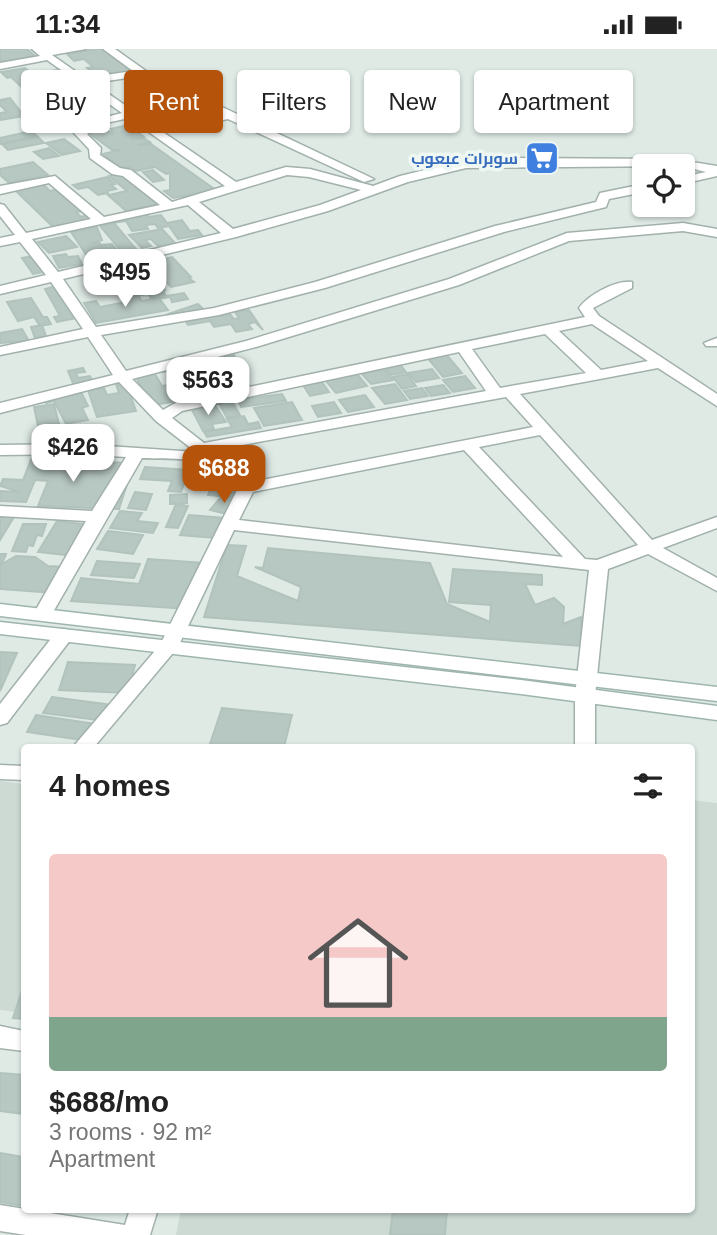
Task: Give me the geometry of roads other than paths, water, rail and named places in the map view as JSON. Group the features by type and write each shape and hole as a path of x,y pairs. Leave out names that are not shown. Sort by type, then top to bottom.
{"main road":[{"path":"0,610 43,615 173,639 586,687 717,694"},
{"path":"0,628 64,635 173,639"},
{"path":"586,687 717,713"}],"street":[{"path":"0,66 43,53 81,49"},
{"path":"108,49 138,70"},
{"path":"43,53 68,70"},
{"path":"223,112 379,188"},
{"path":"223,116 229,115"},
{"path":"124,116 102,121 80,133 95,148 94,156 116,171 127,173 170,207"},
{"path":"158,133 235,187"},
{"path":"0,290 231,234 324,208 445,168 484,163 674,163 717,171"},
{"path":"0,242 170,207 293,171 379,188"},
{"path":"695,177 717,171"},
{"path":"0,190 51,179 101,221"},
{"path":"0,351 90,332 214,312 320,285 500,229 602,204 604,196 632,190"},
{"path":"190,201 231,234"},
{"path":"0,208 55,277 122,378 162,418 240,474 246,488"},
{"path":"0,408 251,344 454,282 562,239 683,227 717,233"},
{"path":"626,285 588,304 586,308 594,319 717,401"},
{"path":"162,418 177,407 594,319"},
{"path":"549,329 596,374"},
{"path":"464,348 650,548 715,581"},
{"path":"0,450 78,449 137,453 208,453 596,374 658,364"},
{"path":"246,488 541,430"},
{"path":"469,446 589,565 585,744"},
{"path":"43,615 97,517 137,453"},
{"path":"86,744 173,639 246,488"},
{"path":"0,511 97,517"},
{"path":"227,524 589,565 650,548 717,522"},
{"path":"0,718 7,699 64,635"},
{"path":"0,772 21,773"},
{"path":"0,1037 21,1040"},
{"path":"136,1235 143,1213"},
{"path":"0,1218 116,1235"}],"place":[{"name":"سوبرات عبعوب","path":"542,158"}]}
